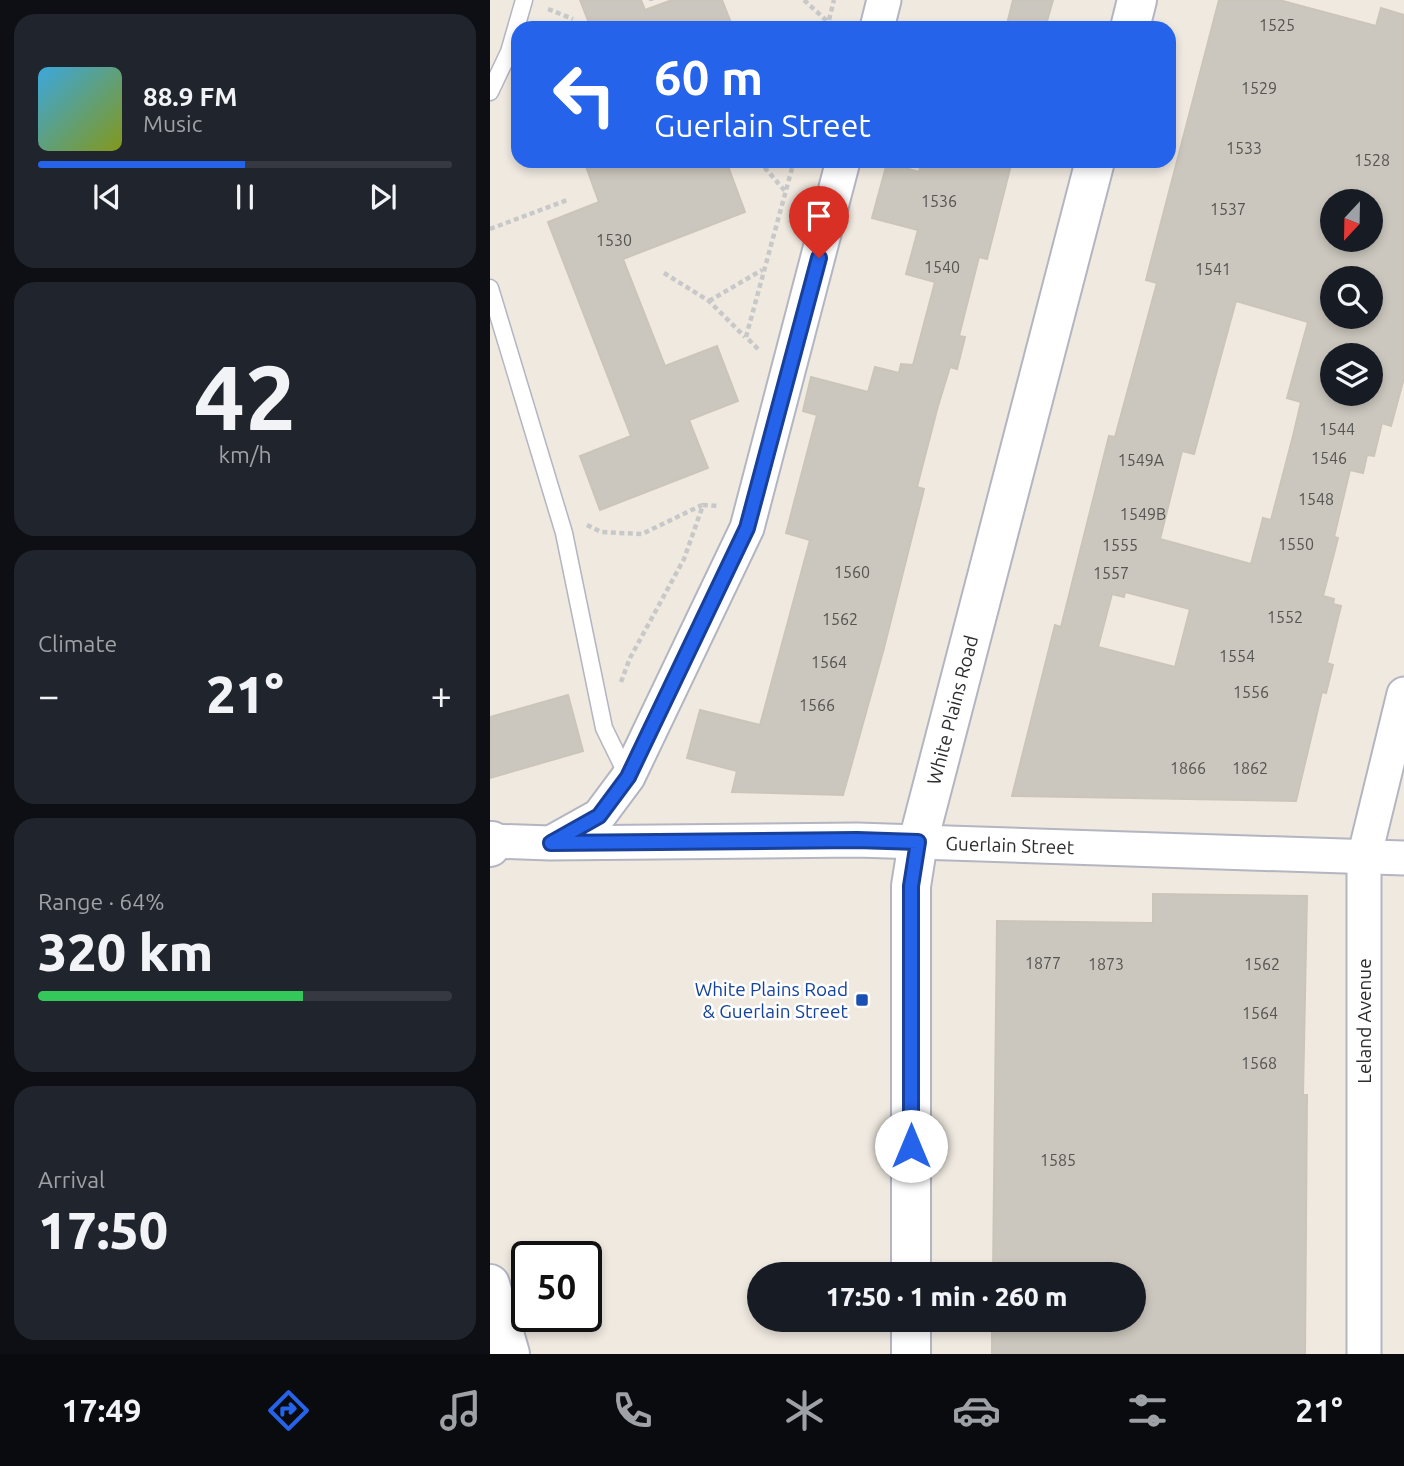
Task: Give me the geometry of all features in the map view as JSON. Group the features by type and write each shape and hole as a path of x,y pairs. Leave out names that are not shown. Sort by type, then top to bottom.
{"main road":[{"path":"1132,21 1137,0"},
{"name":"White Plains Road","path":"911,1262 911,886 918,842 1093,168"},
{"path":"490,1284 510,1354"},
{"path":"911,1332 911,1354"}],"street":[{"path":"879,21 884,0"},
{"path":"551,843 599,816 628,777 747,528 841,168"},
{"name":"Leland Avenue","path":"1364,1354 1364,858 1404,694"},
{"name":"Guerlain Street","path":"491,843 843,840 1404,858"}],"lane":[{"path":"518,21 524,0"},
{"path":"490,92 511,45"},
{"path":"490,288 558,510 604,728 628,777"}],"path":[{"path":"804,0 823,21"},
{"path":"828,21 834,0"},
{"path":"765,168 785,192"},
{"path":"746,337 791,168"},
{"path":"490,229 567,200"},
{"path":"709,301 763,270"},
{"path":"664,273 709,301 766,355"},
{"path":"604,728 630,658 684,559 703,505"},
{"path":"558,510 601,532 642,534 703,505 726,507"}],"building":[{"path":"580,0 641,0 645,10 672,0 722,0 730,21 588,21"},
{"path":"1013,0 1053,0 1047,21 1008,21"},
{"path":"1219,0 1279,0 1376,26 1381,8 1404,15 1404,378 1391,426 1382,423 1374,456 1367,455 1363,473 1350,470 1334,537 1338,538 1323,596 1334,599 1333,604 1341,606 1327,663 1333,665 1326,693 1322,692 1296,801 1012,796 1055,625 1061,627 1109,436 1115,437 1157,283 1146,280","holes":["1236,301 1308,322 1287,398 1301,402 1293,436 1271,520 1263,518 1251,564 1160,539 1182,451 1194,454","1125,592 1190,609 1175,667 1098,647 1112,594 1124,597"]},
{"path":"587,168 729,168 745,212 623,259 665,366 717,346 738,401 689,420 708,468 600,510 580,456 631,436 548,222 599,202"},
{"path":"886,168 905,168 919,172 920,168 1010,168 987,259 979,257 959,336 965,337 957,369 950,367 938,406 917,487 924,489 843,795 732,792 737,771 687,758 700,710 760,725 810,540 786,533 817,415 803,411 811,377 868,392 875,367 899,373 901,364 913,365 935,282 906,274 918,230 872,218"},
{"path":"568,695 583,751 490,778 490,717"},
{"path":"1153,894 1307,896 1303,1095 1307,1095 1305,1354 992,1354 992,1332 1146,1332 1146,1262 993,1262 997,921 1153,923"}],"place":[{"name":"White Plains Road & Guerlain Street","path":"862,1000"}],"route":[{"path":"819,258 747,528 628,777 599,816 551,843 857,840 918,842 911,886 911,1146"}]}
